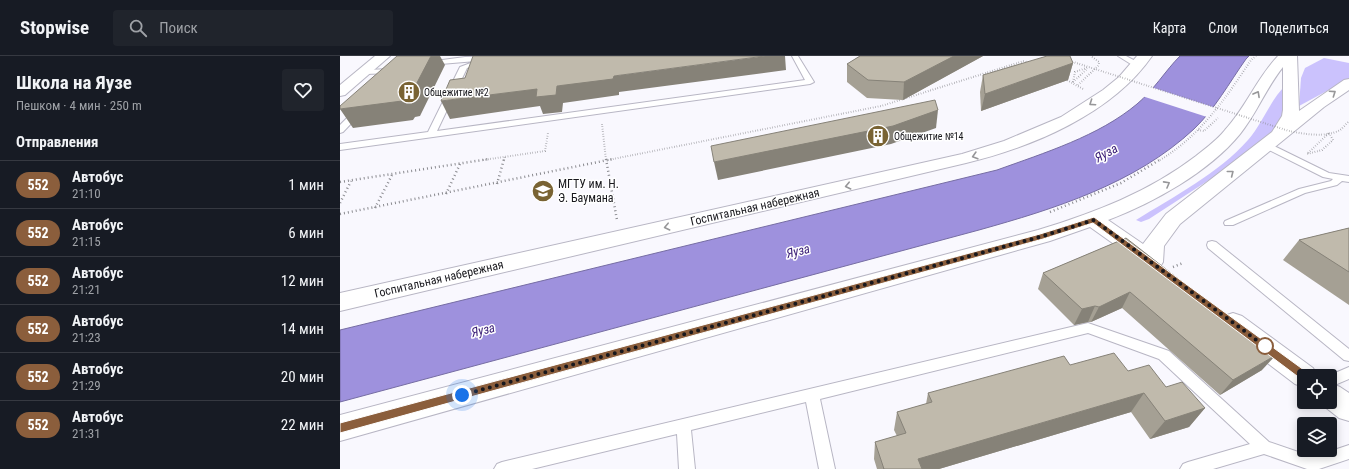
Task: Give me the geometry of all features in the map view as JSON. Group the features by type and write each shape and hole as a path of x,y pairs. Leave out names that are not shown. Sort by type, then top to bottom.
{"main road":[{"path":"340,428 1035,238 1094,220 1138,200 1174,180 1198,164 1230,135 1245,115 1260,88 1286,56"},
{"path":"1272,140 1290,116 1290,56"},
{"name":"Госпитальная набережная","path":"340,302 988,152 1010,145 1067,120 1108,93 1124,80 1134,59"},
{"path":"1094,220 1161,269 1153,245 1173,219 1318,104 1349,83"},
{"path":"1122,207 1200,198"},
{"path":"1214,308 1297,371"},
{"path":"1337,400 1349,409"}],"street":[{"path":"340,92 383,56"}],"lane":[{"path":"420,64 507,56"},
{"path":"340,147 810,82 795,56"},
{"path":"431,135 464,67 490,58"},
{"path":"364,72 401,71 390,82"},
{"path":"340,130 368,103"},
{"path":"1272,140 1326,175 1344,179"},
{"path":"1229,223 1302,191 1344,179"},
{"path":"1212,245 1349,356"},
{"path":"502,469 1088,328 1164,355 1264,446 1313,464 1349,452"},
{"path":"1337,378 1349,373"},
{"path":"812,395 827,469"},
{"path":"683,426 687,469"},
{"path":"1188,469 1264,446"}],"path":[{"path":"1078,85 1099,65 1098,62 1091,56"},
{"path":"1044,215 1098,194 1139,174 1171,154 1198,130 1220,106 1251,60 1256,56"},
{"path":"340,214 497,184 881,106 1024,61 1031,64"},
{"path":"1068,61 1289,131 1329,133 1340,130 1349,121"},
{"path":"1073,82 1089,67"},
{"path":"1073,82 1075,72 1089,67"},
{"path":"1059,76 1073,82 1088,92"},
{"path":"601,111 606,162 618,222"},
{"path":"1198,130 1204,131 1226,111"},
{"path":"340,182 545,151 551,118"},
{"path":"1329,133 1333,140 1322,150 1307,154 1318,143 1329,133"},
{"path":"497,184 505,157"},
{"path":"446,194 460,164"},
{"path":"375,208 392,175"},
{"path":"340,203 351,181"}],"shaded area":[{"path":"1324,58 1349,63 1349,79 1299,106 1301,78 1305,68"},
{"path":"1286,85 1287,111 1274,136 1149,219 1141,222 1136,220 1210,174 1236,152 1248,140 1275,98"}],"water":[{"name":"Яуза","path":"1180,56 1249,56 1215,104 1194,129 1171,148 1146,165 1120,180 1092,192 1036,213 979,230 340,402 340,330 997,170 1070,143 1106,125 1143,99"}],"pier":[{"path":"1151,87 1216,108 1207,117 1142,96"}],"building":[{"path":"397,56 431,56 409,98 404,98 402,101 340,109 340,106"},
{"path":"473,56 765,56 614,76 613,79 557,86 556,95 536,97 537,89 441,101 450,80 465,78"},
{"path":"860,56 954,56 904,82 868,80 847,64"},
{"path":"1047,56 1070,56 1073,63 985,94 983,75"},
{"path":"935,100 938,110 893,126 714,162 711,146"},
{"path":"1349,228 1349,272 1299,240"},
{"path":"1126,238 1276,355 1233,380 1130,292 1099,307 1095,306 1082,309 1043,273"},
{"path":"1114,353 1128,371 1149,365 1166,387 1182,382 1205,408 1165,421 1144,393 918,459 922,469 884,469 875,442 906,433 897,412 932,402 928,393 1064,356 1070,365"}],"bus line":[{"name":"552","path":"340,428 1043,236 1094,220 1117,235 1297,371"}],"place":[{"name":"Общежитие №2","path":"409,92"},
{"name":"Общежитие №14","path":"878,136"},
{"name":"МГТУ им. Н. Э. Баумана","path":"543,191"}],"route":[{"path":"462,395 1043,236 1094,220 1117,235 1270,350 1265,346"}]}
